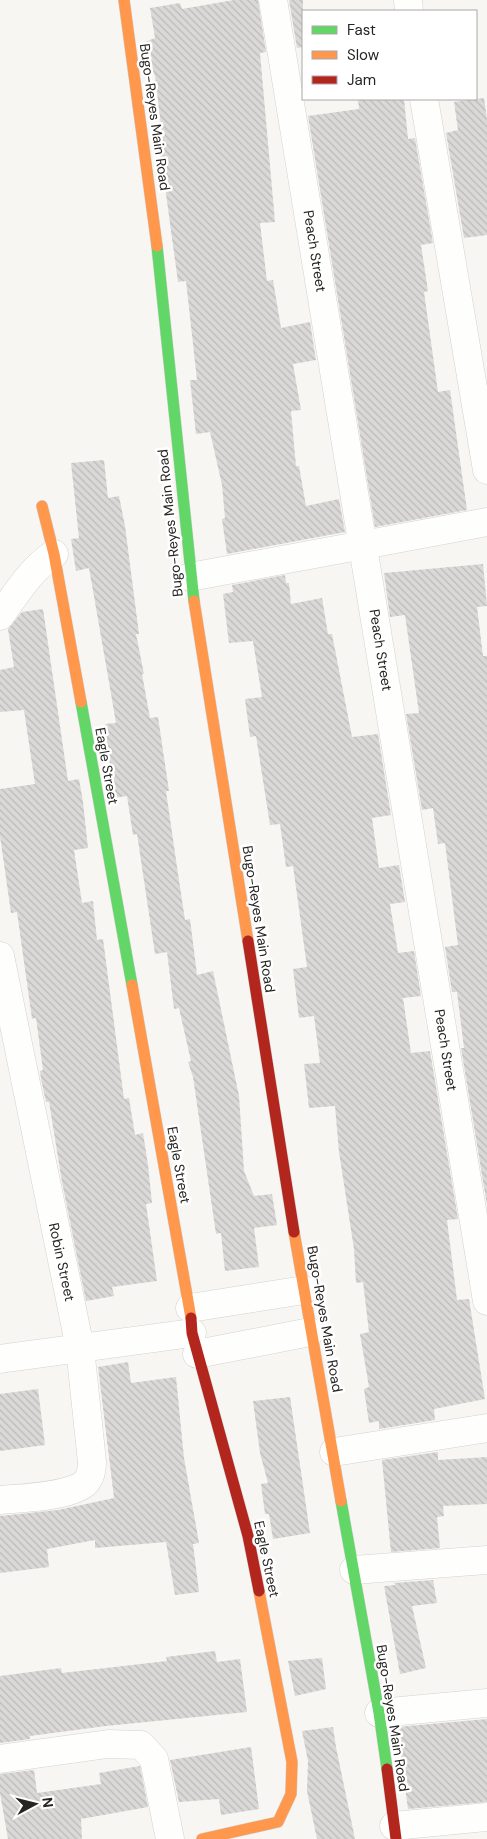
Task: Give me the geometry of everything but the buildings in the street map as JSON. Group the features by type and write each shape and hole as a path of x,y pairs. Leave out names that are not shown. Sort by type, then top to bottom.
{"street":[{"name":"Bugo-Reyes Main Road","path":"124,0 157,246 190,577 310,1332 334,1452 379,1713 395,1832"},
{"name":"Peach Street","path":"273,0 487,1301"},
{"path":"424,100 487,470"},
{"name":"Eagle Street","path":"42,506 54,554 193,1332 248,1536 292,1762 294,1782 291,1797 287,1810 278,1822 202,1839"},
{"path":"190,577 487,522"},
{"path":"0,616 28,575 54,554"},
{"name":"Robin Street","path":"0,956 80,1348 92,1462 91,1474 84,1484 70,1490 0,1500"},
{"path":"193,1332 304,1290"},
{"path":"0,1359 193,1332 310,1332"},
{"path":"334,1452 487,1428"},
{"path":"354,1570 487,1560"},
{"path":"379,1713 487,1703"},
{"path":"0,1759 108,1744 141,1745 154,1759 170,1839"},
{"path":"395,1832 487,1817"}],"traffic: fast":[{"path":"157,246 194,601"},
{"path":"81,702 132,985"},
{"path":"341,1501 379,1713 387,1769"}],"traffic: slow":[{"path":"124,0 157,246"},
{"path":"42,506 54,554 81,702"},
{"path":"194,601 248,941"},
{"path":"132,985 191,1318"},
{"path":"294,1232 341,1501"},
{"path":"202,1839 278,1822 291,1794 292,1762 259,1591"}],"traffic: jam":[{"path":"248,941 294,1232"},
{"path":"191,1318 192,1333 248,1536 259,1591"},
{"path":"387,1769 396,1839"}]}
